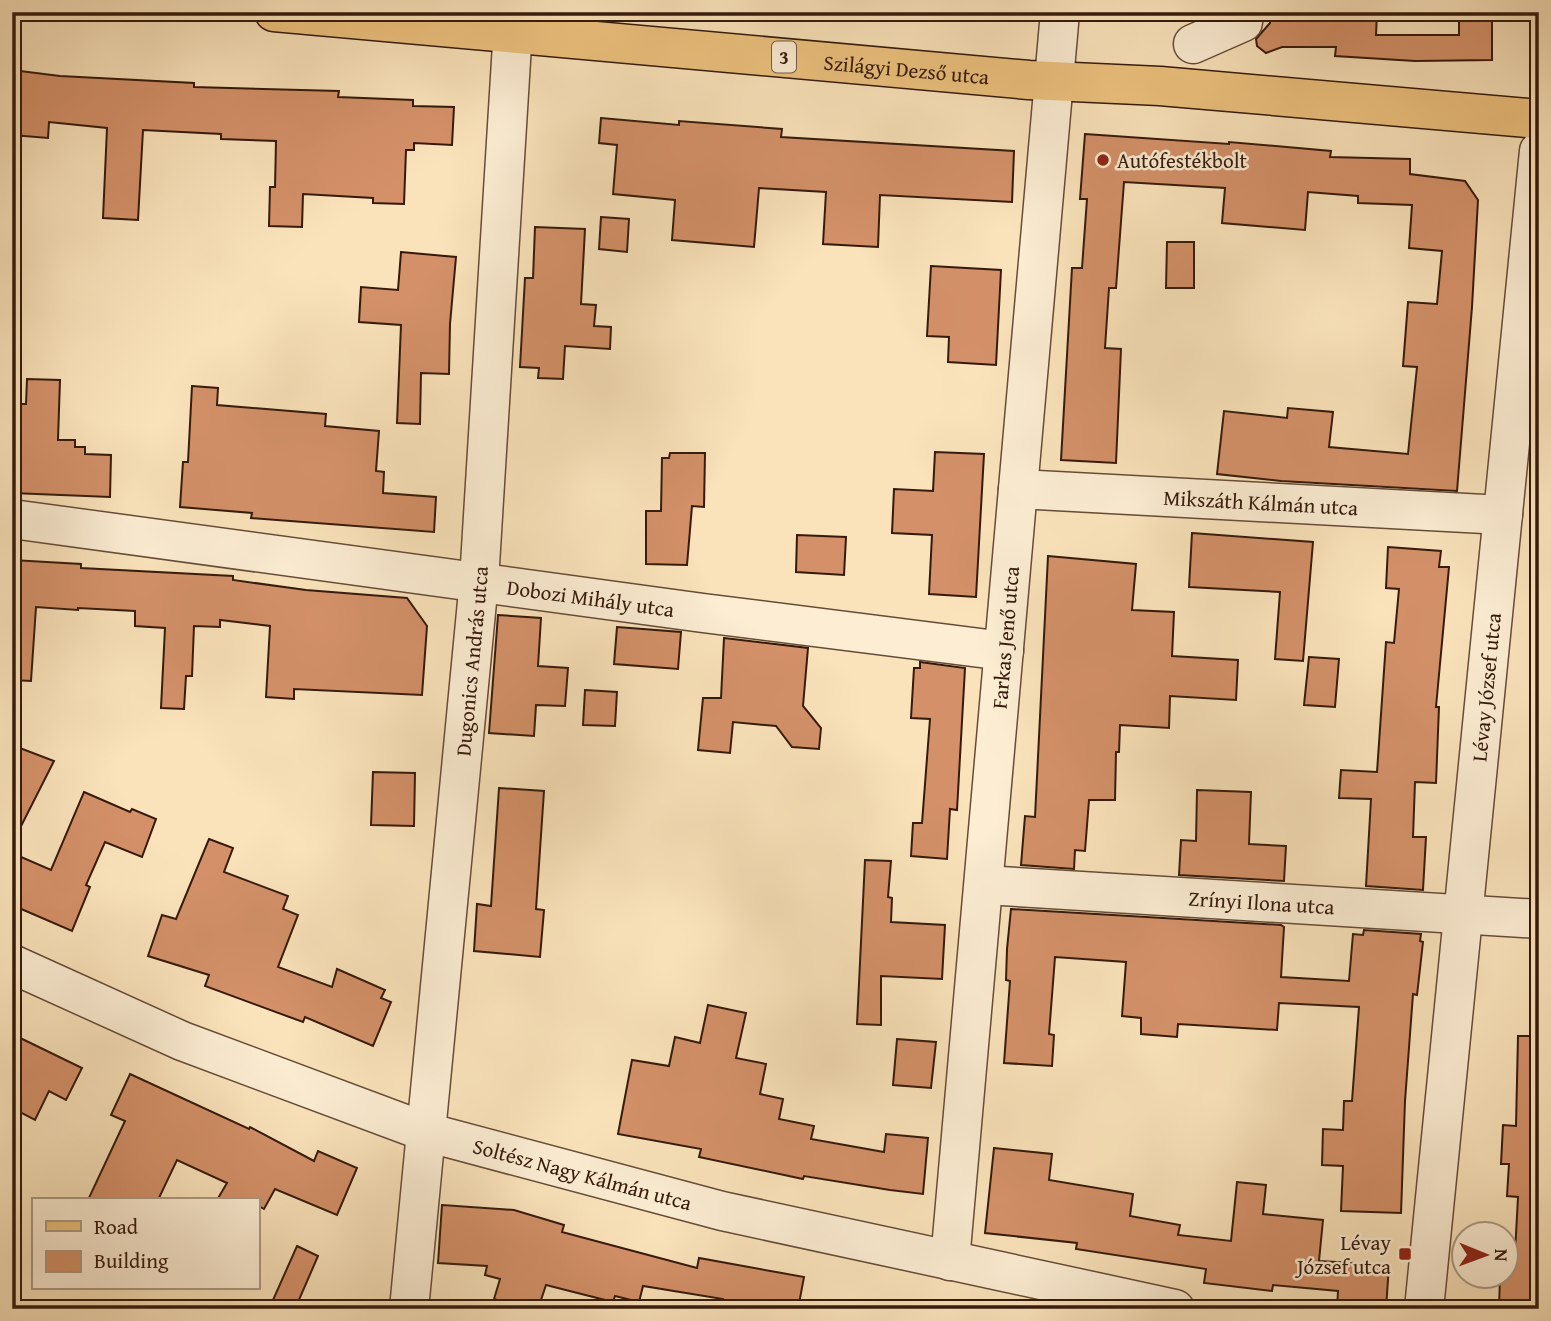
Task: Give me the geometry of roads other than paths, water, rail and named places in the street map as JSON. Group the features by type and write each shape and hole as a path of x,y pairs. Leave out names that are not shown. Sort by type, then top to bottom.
{"main road":[{"name":"Szilágyi Dezső utca","path":"274,12 514,22 1054,81 1160,86 1539,119"}],"street":[{"name":"Farkas Jenő utca","path":"950,1261 1060,12"},
{"name":"Dugonics András utca","path":"409,1309 479,581 514,22"},
{"name":"Lévay József utca","path":"1424,1309 1539,151"},
{"name":"Mikszáth Kálmán utca","path":"1018,489 1503,515"},
{"name":"Dobozi Mihály utca","path":"12,519 702,613 1004,650"},
{"name":"Zrínyi Ilona utca","path":"984,885 1539,919"},
{"name":"Soltész Nagy Kálmán utca","path":"12,964 182,1041 426,1132 722,1211 1175,1309"}],"place":[{"name":"Autófestékbolt","path":"1103,160"},
{"name":"Lévay József utca","path":"1405,1254"}]}
